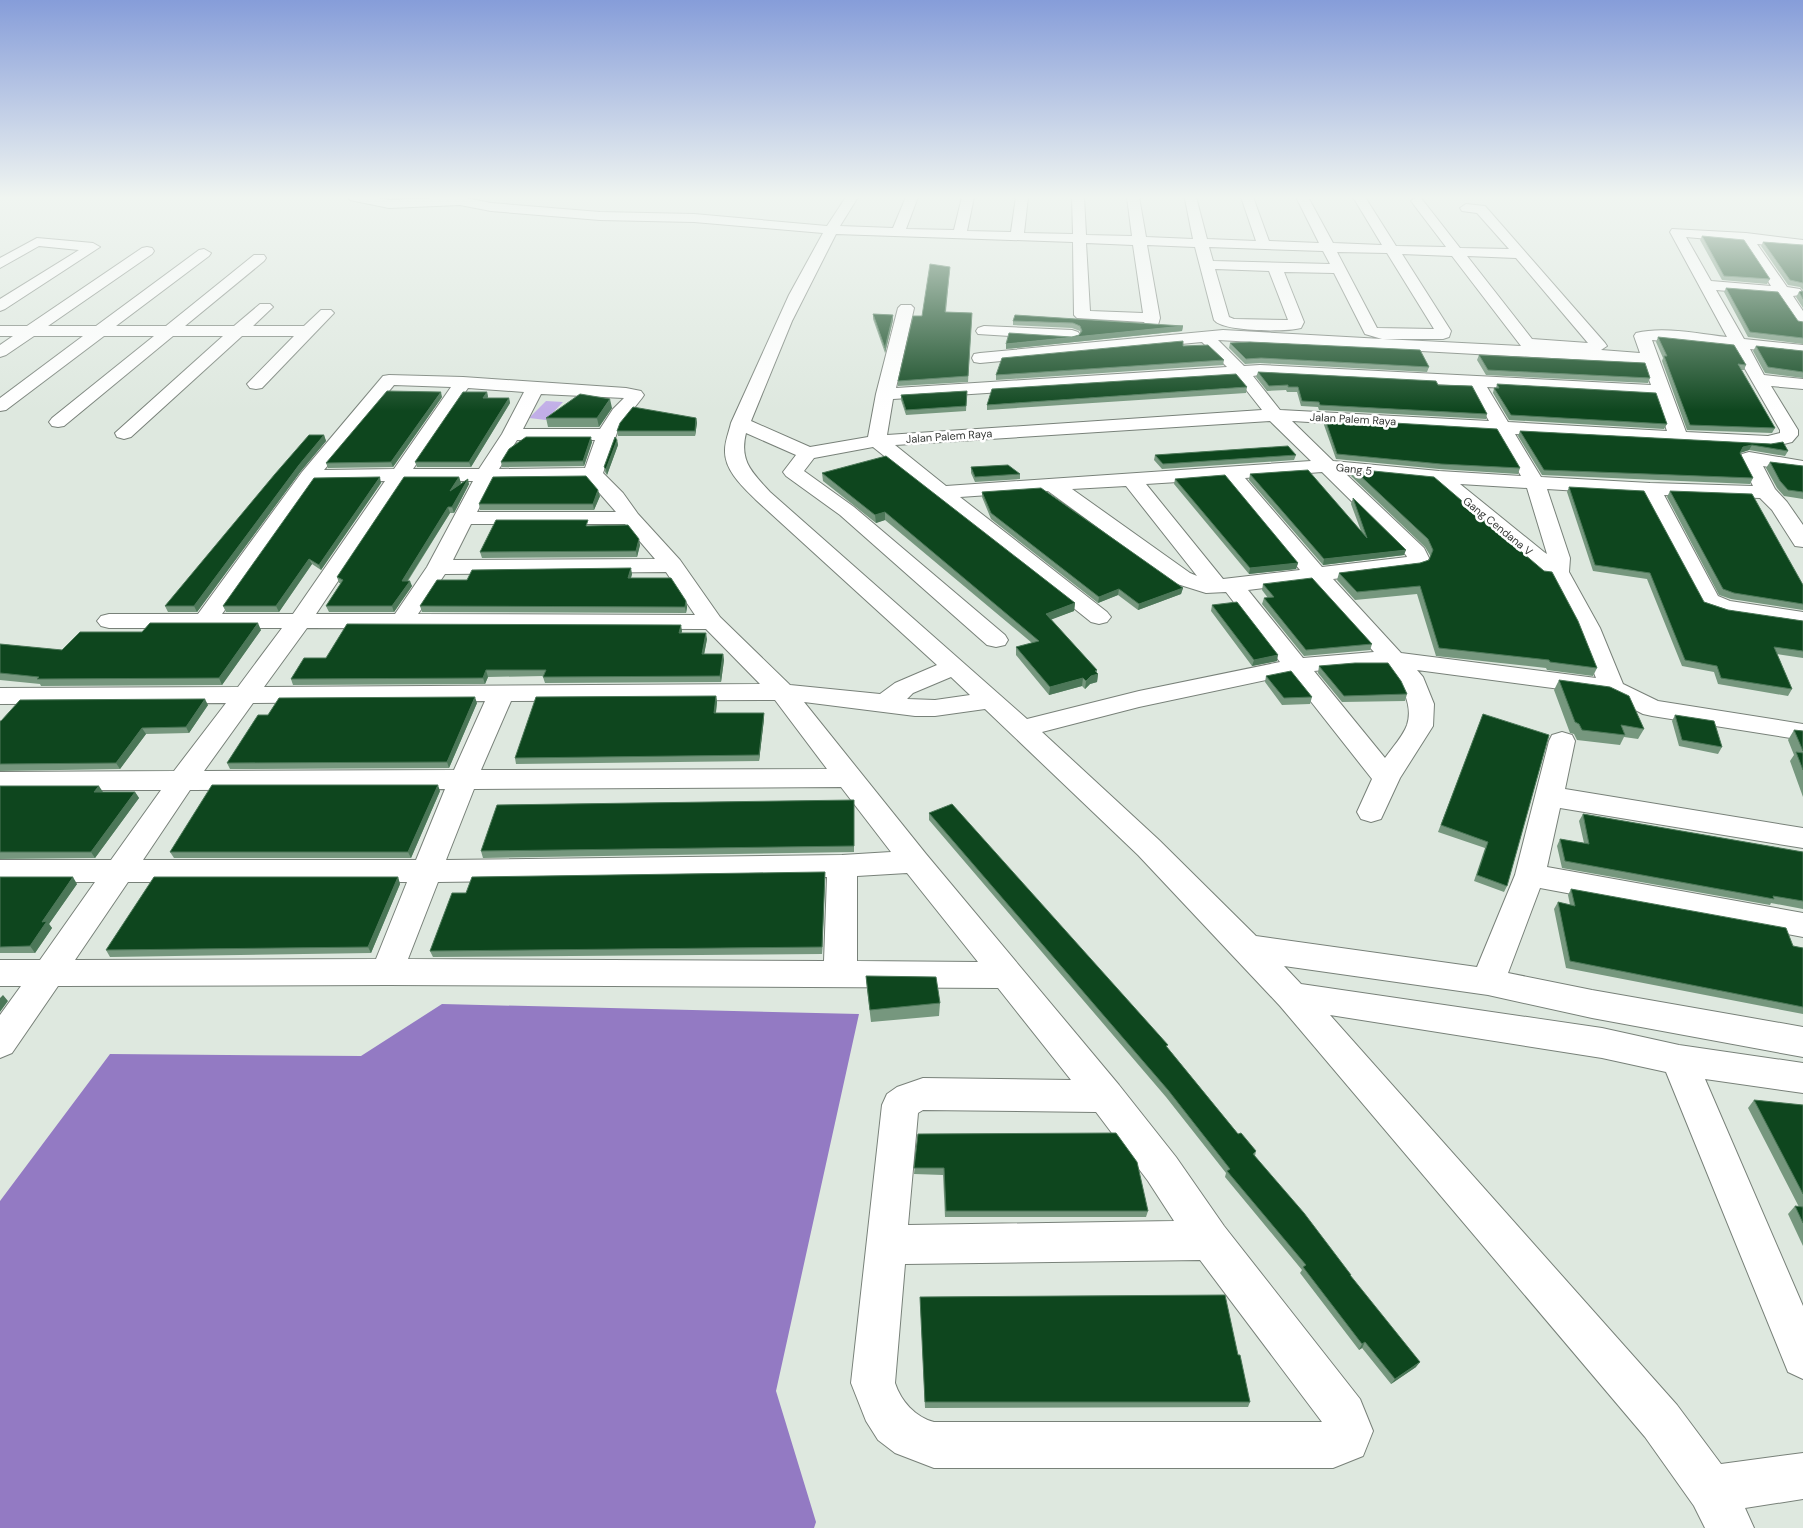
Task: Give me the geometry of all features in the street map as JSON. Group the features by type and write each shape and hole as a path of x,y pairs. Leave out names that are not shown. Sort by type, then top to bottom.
{"street":[{"path":"0,306 59,268"},
{"path":"0,352 123,268"},
{"path":"0,406 184,268"},
{"path":"58,422 247,268"},
{"path":"809,268 740,423 734,453 736,461 763,496 1079,780 1249,948 1661,1421 1721,1509 1803,1476"},
{"path":"1080,268 1082,315 1152,320 1145,268"},
{"path":"1208,268 1224,322 1231,324 1295,325 1296,322 1275,268"},
{"path":"1317,268 1340,269 1370,330"},
{"path":"1348,328 1370,330 1382,334 1443,334 1443,331 1404,268"},
{"path":"1469,268 1527,343 1592,348 1599,346 1533,268"},
{"path":"1697,268 1758,379 1803,384"},
{"path":"1767,268 1803,322"},
{"path":"1706,285 1803,293"},
{"path":"124,433 265,307"},
{"path":"906,308 877,441 1099,617"},
{"path":"256,384 326,313"},
{"path":"976,388 986,313"},
{"path":"0,331 308,331"},
{"path":"984,331 1095,336 1149,342"},
{"path":"980,358 1223,335 1650,358"},
{"path":"1678,436 1642,337 1645,335 1803,350"},
{"path":"1053,485 1182,578 1199,584 1224,586 1315,573 1417,562 1416,553 1275,414 1240,371 1207,338"},
{"path":"886,394 1240,371 1298,372 1662,391"},
{"name":"Jalan Palem Raya","path":"808,452 877,441 1275,414 1768,442 1785,438 1789,435 1789,430 1758,379"},
{"path":"204,621 309,476 389,380 463,382 635,395 632,401 619,413 606,435 592,474"},
{"path":"0,1043 181,782 300,621 463,382"},
{"name":"Gang Cendana V","path":"1475,382 1536,483 1559,558 1558,572"},
{"path":"403,620 438,567 465,518 486,474 511,434 534,388"},
{"path":"740,423 808,452 793,472 763,496"},
{"path":"511,434 606,435"},
{"path":"1734,440 1749,458 1773,499 1803,541"},
{"path":"1749,458 1803,467"},
{"name":"Gang 5","path":"942,492 1329,466 1439,477 1650,489 1773,499 1803,509"},
{"path":"793,472 848,511 996,640"},
{"path":"1231,472 1315,573 1410,677 1416,689 1422,713 1420,726 1386,778 1371,812"},
{"path":"309,476 592,474 616,497 631,518 672,565 712,622 782,692 915,862 1106,1096 1162,1169 1210,1240 1344,1415 1348,1421 1350,1432 1347,1440 1340,1444 1313,1445 934,1445 916,1442 893,1424 886,1415 877,1399 873,1383 900,1106 910,1098 922,1094 1106,1096"},
{"name":"Gang Cendana V","path":"1439,477 1536,557 1558,572 1603,659 1612,688"},
{"path":"1130,479 1295,666 1386,778"},
{"path":"1650,489 1709,601 1725,606 1803,620"},
{"path":"465,518 631,518"},
{"path":"438,567 672,565"},
{"path":"109,621 712,622"},
{"path":"1023,728 1139,699 1295,666 1353,660 1393,659 1612,688 1652,708 1803,732"},
{"path":"886,702 904,688 954,667"},
{"path":"0,696 782,692 886,702 915,708 935,708 992,700"},
{"path":"387,972 463,780 502,694"},
{"path":"1488,982 1530,876 1562,741"},
{"path":"0,781 181,782 851,778"},
{"path":"1549,796 1803,838"},
{"path":"0,871 427,871 842,866 915,862"},
{"path":"840,973 842,866"},
{"path":"1530,876 1803,925"},
{"path":"1249,948 1488,982 1592,1004 1803,1042"},
{"path":"0,973 387,972 1007,975"},
{"path":"1292,996 1602,1044 1679,1060 1803,1078"},
{"path":"1592,1004 1602,1044"},
{"path":"1679,1060 1803,1357"},
{"path":"887,1245 1210,1240"}],"shaded area":[{"path":"546,401 563,402 546,420 529,418"},
{"path":"442,1004 859,1014 776,1391 816,1522 814,1528 0,1528 0,1201 110,1054 361,1056"}],"building":[{"path":"929,268 950,268 945,312 972,313 968,376 898,381 913,316 922,316"},
{"path":"1720,268 1763,268 1770,279 1724,276"},
{"path":"1782,268 1803,268 1803,283 1790,280"},
{"path":"1726,288 1778,292 1798,321 1803,322 1803,338 1750,332"},
{"path":"1803,291 1803,299 1799,292"},
{"path":"873,314 893,315 885,348"},
{"path":"1015,315 1183,326 1006,344 1009,333 1072,337 1079,335 1082,331 1080,326 1073,323 1013,321"},
{"path":"1658,337 1734,345 1746,365 1738,364 1775,428 1690,425 1664,356 1667,356"},
{"path":"1183,341 1183,346 1208,345 1224,360 996,375 1002,358"},
{"path":"1250,342 1420,350 1429,367 1261,358 1246,359 1230,343"},
{"path":"1756,346 1803,351 1803,372 1768,367"},
{"path":"1479,355 1645,363 1650,378 1488,370"},
{"path":"1258,372 1436,381 1438,385 1472,386 1487,414 1320,405 1319,402 1302,401 1298,387 1288,387 1288,385 1269,386"},
{"path":"1236,374 1247,387 987,405 992,389"},
{"path":"1497,384 1656,393 1667,424 1511,415 1494,388 1499,388"},
{"path":"387,391 441,392 391,462 326,463"},
{"path":"967,391 966,406 906,410 901,395"},
{"path":"463,392 487,392 483,398 509,398 469,462 415,462"},
{"path":"580,394 610,399 597,418 546,418"},
{"path":"633,407 696,418 695,431 617,431 620,423"},
{"path":"1325,419 1497,429 1520,468 1441,464 1337,454"},
{"path":"1520,431 1771,444 1783,442 1788,451 1752,445 1743,447 1740,453 1753,478 1544,470"},
{"path":"309,435 324,435 299,465 194,606 165,606 275,474"},
{"path":"526,437 591,437 583,461 501,462 509,449"},
{"path":"615,437 617,440 606,469 604,467"},
{"path":"1288,446 1296,455 1163,464 1155,455"},
{"path":"886,456 1075,603 1046,614 1097,670 1095,671 1098,674 1091,676 1086,681 1083,678 1050,687 1016,647 1039,641 885,512 875,515 822,473"},
{"path":"1770,462 1803,466 1803,492 1788,490 1780,481"},
{"path":"1008,465 1020,474 975,477 971,467"},
{"path":"1353,469 1434,477 1544,571 1552,572 1578,621 1597,668 1550,662 1549,660 1439,648 1420,586 1357,592 1339,573 1420,563 1429,560 1433,550 1428,539"},
{"path":"1308,470 1367,538 1353,498 1406,550 1324,559 1250,474"},
{"path":"1225,475 1298,563 1250,568 1175,479"},
{"path":"586,476 598,490 593,504 479,504 493,477"},
{"path":"380,477 319,565 309,559 276,606 223,606 314,478"},
{"path":"404,477 459,477 450,491 468,479 452,507 448,507 402,581 410,581 392,606 326,606 343,580 337,577"},
{"path":"1569,487 1644,491 1704,602 1728,610 1803,621 1803,651 1774,647 1792,689 1721,678 1717,666 1685,660 1650,573 1595,565"},
{"path":"1041,488 1183,588 1139,604 1119,589 1099,597 991,513 982,492"},
{"path":"1670,491 1752,494 1803,585 1803,604 1734,593 1723,589"},
{"path":"496,520 588,520 586,526 628,525 639,539 636,551 480,552"},
{"path":"631,568 628,578 671,578 686,601 685,607 420,606 437,580 467,580 472,570"},
{"path":"1312,578 1372,644 1306,650 1264,598 1274,597 1263,584"},
{"path":"1237,602 1278,655 1254,660 1212,605"},
{"path":"150,623 258,623 219,678 37,679 39,677 0,673 0,644 62,650 80,632 142,632"},
{"path":"347,624 681,625 679,633 706,633 702,654 723,654 720,676 543,677 546,670 486,670 483,678 291,679 304,658 326,658"},
{"path":"1388,663 1401,681 1407,694 1344,696 1319,666"},
{"path":"1291,671 1312,697 1284,698 1266,676"},
{"path":"1559,680 1610,687 1629,696 1644,729 1621,725 1625,735 1582,730 1579,724 1575,722"},
{"path":"716,696 714,713 764,713 759,755 515,758 536,697"},
{"path":"475,697 447,762 227,763 258,715 268,715 279,698"},
{"path":"205,699 186,727 142,728 116,763 0,764 0,721 20,700"},
{"path":"1483,714 1549,735 1507,886 1477,875 1488,842 1441,825"},
{"path":"1675,715 1714,721 1722,747 1682,740"},
{"path":"1794,730 1803,731 1803,751"},
{"path":"1796,752 1803,753 1803,770"},
{"path":"212,785 438,785 408,852 170,852"},
{"path":"0,786 99,786 94,792 135,792 91,852 0,852"},
{"path":"854,800 854,846 481,851 497,805"},
{"path":"952,804 1168,1045 1166,1046 1238,1134 1241,1133 1256,1151 1253,1154 1304,1213 1350,1275 1420,1362 1395,1379 1365,1342 1362,1344 1303,1267 1306,1265 1227,1171 1230,1169 1168,1090 929,813"},
{"path":"1583,814 1803,852 1803,901 1773,896 1774,899 1565,861 1560,839 1589,844"},
{"path":"825,872 822,947 430,951 452,893 466,893 472,877"},
{"path":"0,877 73,877 42,922 47,921 30,946 0,947"},
{"path":"154,877 398,877 368,947 106,950"},
{"path":"1571,889 1786,928 1793,946 1803,948 1803,1007 1570,961 1558,902 1575,906"},
{"path":"866,976 936,977 940,1003 870,1010"},
{"path":"1754,1100 1803,1105 1803,1194"},
{"path":"1116,1133 1137,1162 1148,1211 946,1211 944,1168 914,1168 918,1134"},
{"path":"1795,1206 1803,1207 1803,1223"},
{"path":"1225,1295 1250,1402 925,1402 920,1297"}]}
